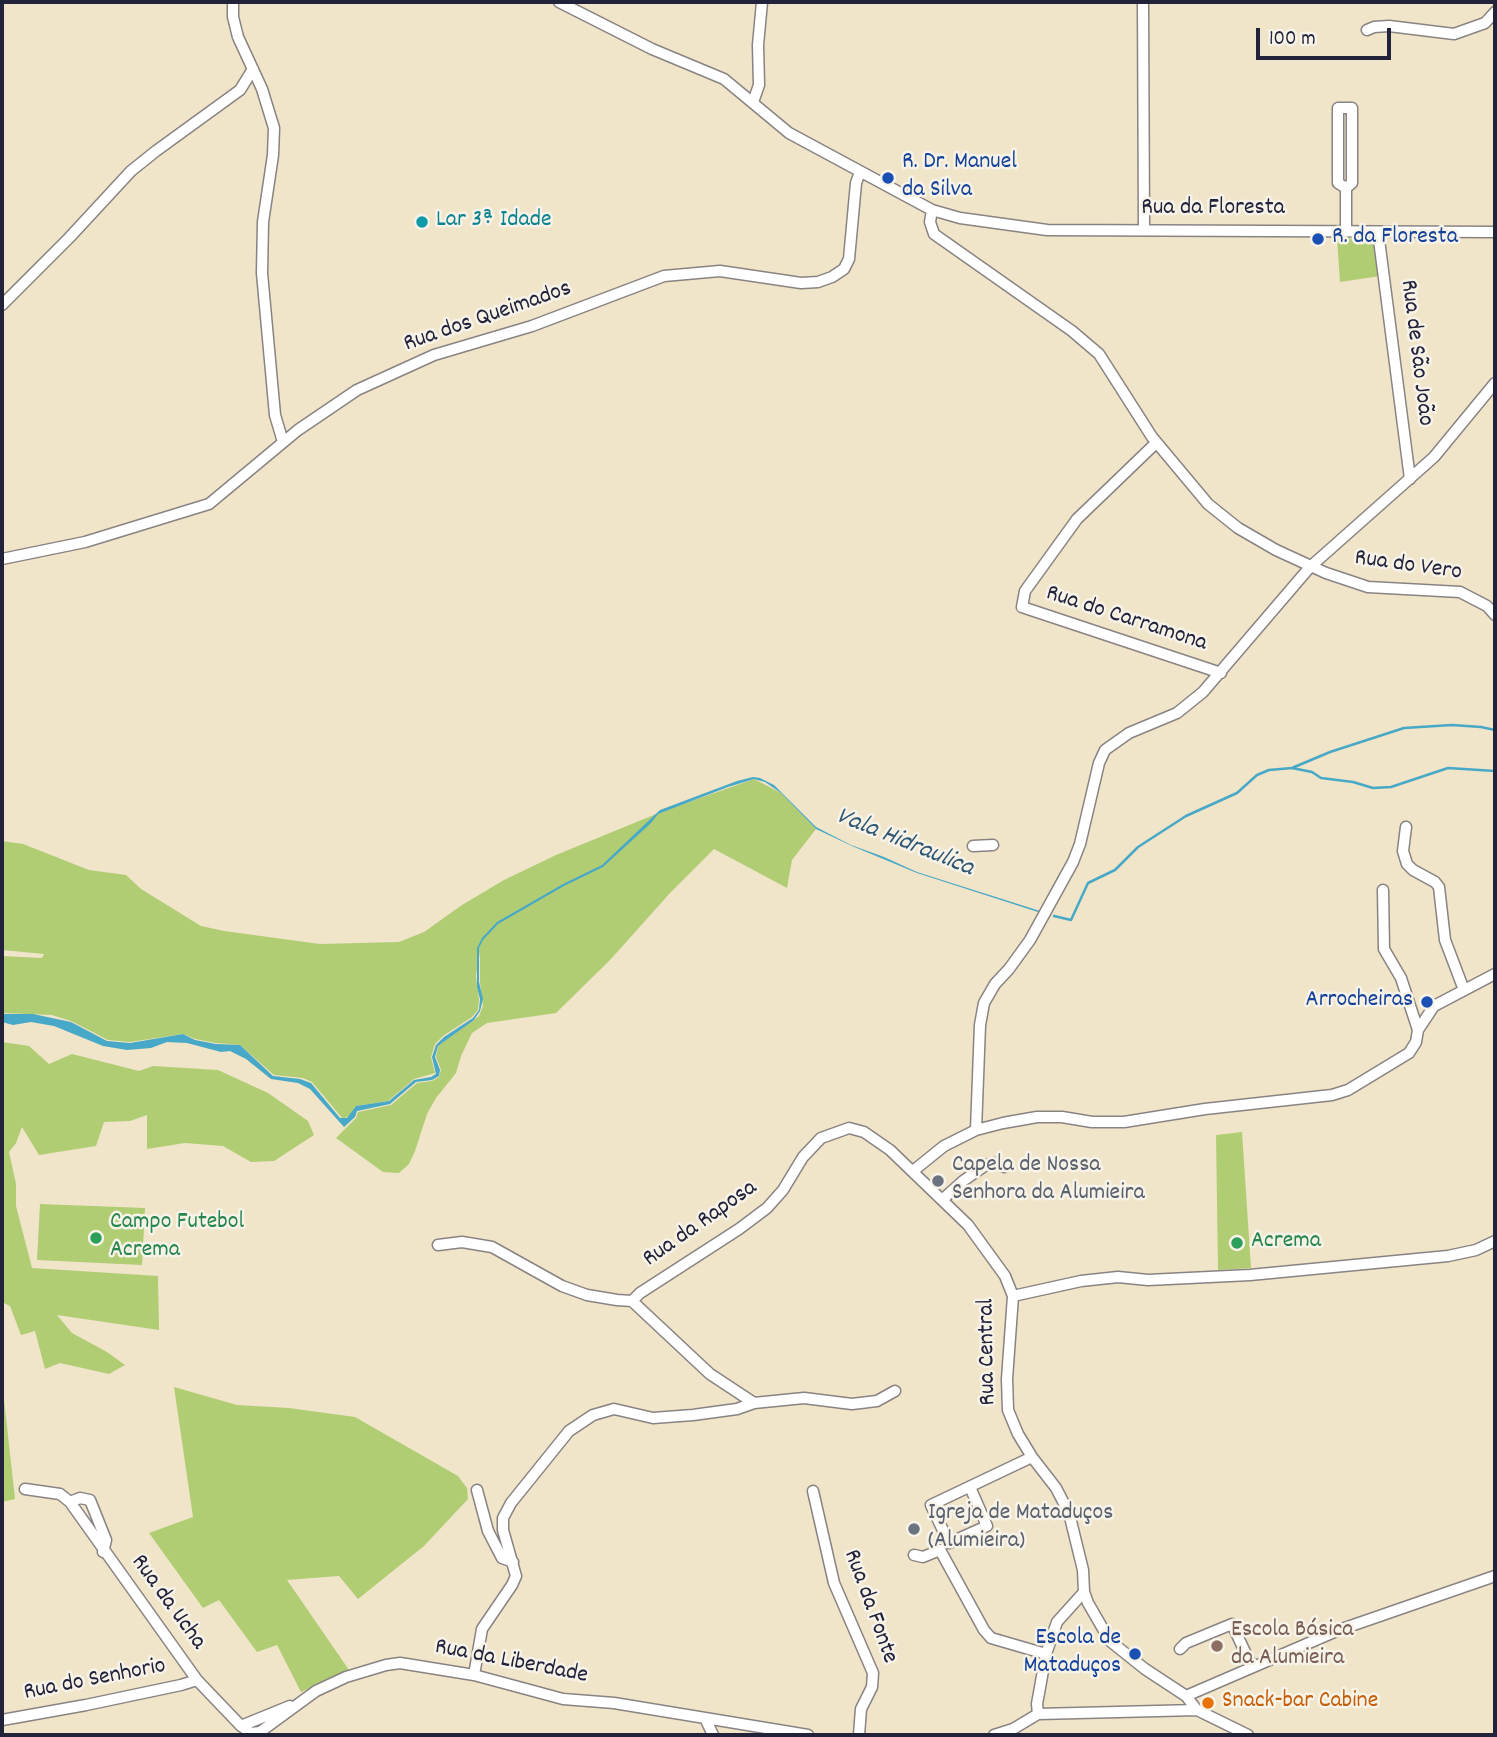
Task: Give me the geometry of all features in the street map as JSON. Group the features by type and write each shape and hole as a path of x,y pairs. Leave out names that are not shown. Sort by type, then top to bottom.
{"street":[{"path":"233,2 233,17 238,37 262,89 274,128 275,140 262,222 262,273 275,415 283,442"},
{"name":"Rua da Floresta","path":"559,2 652,48 723,79 789,134 932,210 960,218 1047,230 1495,232"},
{"path":"753,102 760,85 758,45 762,2"},
{"path":"1143,2 1144,230"},
{"path":"1367,30 1389,26 1454,34 1485,23 1495,12"},
{"path":"2,305 131,171 240,90 253,69"},
{"path":"240,90 262,89"},
{"path":"1338,108 1352,108 1352,183 1346,188 1338,183 1338,108"},
{"name":"Rua dos Queimados","path":"2,559 85,542 209,503 283,442 354,392 434,355 532,326 664,275 720,271 801,283 818,282 832,277 844,269 849,259 856,183 860,172"},
{"path":"1346,188 1346,232"},
{"name":"Rua do Vero","path":"932,210 930,222 934,233 1072,331 1099,354 1156,443 1208,504 1238,528 1310,567 1368,587 1460,592 1487,606 1495,615"},
{"name":"Rua de São João","path":"1378,232 1410,479"},
{"path":"976,1130 980,1025 984,1003 995,984 1031,940 1073,862 1080,844 1099,763 1105,750 1118,740 1167,719 1189,705 1222,673 1310,567 1434,457 1495,383"},
{"name":"Rua do Carramona","path":"1156,443 1077,519 1025,591 1022,607 1222,673"},
{"path":"1406,827 1403,851 1407,864 1439,887 1445,940 1464,990"},
{"path":"973,846 993,845"},
{"path":"1383,890 1384,949 1401,978 1418,1030"},
{"path":"913,1171 944,1146 976,1130 1037,1117 1124,1122 1205,1109 1332,1095 1348,1090 1409,1053 1416,1042 1418,1030 1434,1006 1495,974"},
{"name":"Rua da Raposa","path":"754,1403 710,1374 632,1301 639,1293 767,1208 783,1190 803,1157 821,1138 849,1128 864,1132 890,1150 913,1171"},
{"path":"942,1200 986,1165 995,1163 1004,1167"},
{"name":"Rua Central","path":"913,1171 976,1235 1005,1276 1013,1296 1007,1379 1009,1410 1018,1433 1032,1457 1056,1488 1069,1513 1083,1570 1087,1603 1110,1641 1145,1669 1186,1696 1197,1710"},
{"path":"1013,1296 1081,1281 1118,1277 1148,1280 1250,1275 1448,1256 1476,1250 1495,1241"},
{"path":"438,1245 462,1242 492,1247 562,1286 587,1295 632,1301"},
{"path":"474,1675 482,1629 516,1576 503,1530 503,1518 510,1503 569,1431 593,1415 614,1409 653,1418 737,1409 754,1403 804,1398 852,1404 877,1401 895,1391"},
{"path":"1032,1457 931,1505 944,1547 984,1630 991,1637 1046,1654"},
{"path":"914,1555 923,1557 987,1526 970,1487"},
{"name":"Rua da Ucha","path":"25,1489 60,1494 70,1502 103,1552 197,1680"},
{"path":"477,1490 488,1531 502,1558 513,1562"},
{"name":"Rua da Fonte","path":"813,1491 834,1583 873,1672 872,1687 861,1709 859,1735"},
{"name":"Rua da Ucha","path":"70,1502 80,1498 90,1500 106,1540 103,1552"},
{"path":"1186,1696 1339,1630 1495,1576"},
{"path":"1038,1714 1037,1704 1046,1654 1057,1622 1084,1591"},
{"path":"1180,1648 1232,1624 1252,1667"},
{"name":"Rua da Liberdade","path":"197,1680 241,1726 256,1734 316,1691 346,1677 400,1663 474,1675 563,1699 614,1703 808,1735"},
{"name":"Rua do Senhorio","path":"2,1720 127,1697 197,1680"},
{"path":"994,1735 1013,1729 1038,1714 1197,1710 1248,1735"},
{"path":"705,1718 713,1735"},
{"path":"740,1735 750,1725"}],"green space":[{"path":"1371,238 1375,241 1380,276 1340,282 1337,239"},
{"path":"754,779 781,793 816,829 792,860 787,888 714,849 610,960 556,1013 487,1023 472,1033 456,1073 427,1114 409,1164 399,1173 383,1172 336,1138 356,1118 358,1112 391,1105 417,1083 439,1077 441,1070 436,1057 438,1046 479,1016 483,1006 480,952 476,976 478,1010 435,1044 431,1057 435,1073 414,1079 388,1101 356,1106 349,1116 343,1119 312,1082 303,1078 274,1075 240,1045 195,1039 183,1034 130,1042 108,1040 71,1021 52,1015 2,1013 2,956 42,958 44,954 2,950 2,841 23,844 89,870 126,875 141,889 201,926 320,944 399,942 424,932 504,880 556,855 661,812"},
{"path":"2,1042 29,1046 49,1064 72,1054 139,1071 153,1066 218,1070 268,1093 308,1121 314,1135 274,1161 251,1162 223,1146 185,1143 147,1149 147,1115 130,1121 104,1122 96,1146 39,1155 22,1127 9,1152 16,1184 16,1206 32,1268 158,1276 159,1330 57,1315 72,1333 125,1365 109,1374 60,1363 45,1369 35,1331 21,1335 10,1306 2,1302"},
{"path":"1242,1132 1251,1268 1218,1270 1216,1135"},
{"path":"40,1204 145,1208 142,1265 37,1260"},
{"path":"2,1381 15,1499 2,1502"},
{"path":"174,1387 237,1405 289,1408 355,1417 458,1476 467,1488 468,1499 424,1546 358,1599 339,1576 287,1580 349,1670 301,1692 277,1645 257,1652 219,1600 203,1608 149,1533 193,1517"}],"water":[{"path":"753,777 774,785 816,827 851,845 917,872 1040,911 1061,870 1041,913 917,873 852,846 816,829 781,793 765,782 754,779 728,787 658,814 603,867 498,924 479,948 479,982 483,999 480,1011 474,1020 438,1046 435,1057 440,1070 439,1076 432,1080 416,1082 390,1104 357,1111 355,1117 344,1127 310,1089 298,1083 271,1079 246,1059 230,1051 221,1052 187,1043 167,1042 151,1048 127,1050 103,1046 54,1026 31,1022 13,1025 2,1022 2,1014 33,1014 71,1022 107,1041 130,1043 183,1034 195,1040 240,1045 273,1076 311,1083 340,1118 347,1118 356,1106 389,1101 414,1080 436,1074 432,1057 436,1045 473,1018 479,1010 477,948 482,938 497,922 602,865 660,810"}],"waterway":[{"name":"Vala Hidraulica","path":"1054,916 1071,920 1088,883 1115,870 1138,847 1186,816 1237,793 1257,775 1269,770 1292,768 1330,752 1404,728 1452,725 1495,730"},
{"path":"1292,768 1312,772 1321,778 1353,782 1373,788 1391,787 1448,768 1495,771"}],"place":[{"name":"R. Dr. Manuel da Silva","path":"888,178"},
{"name":"Lar 3ª Idade","path":"422,222"},
{"name":"R. da Floresta","path":"1318,239"},
{"name":"Arrocheiras","path":"1427,1002"},
{"name":"Capela de Nossa Senhora da Alumieira","path":"938,1181"},
{"name":"Campo Futebol Acrema","path":"96,1238"},
{"name":"Acrema","path":"1237,1243"},
{"name":"Igreja de Mataduços (Alumieira)","path":"914,1529"},
{"name":"Escola Básica da Alumieira","path":"1217,1646"},
{"name":"Escola de Mataduços","path":"1135,1654"},
{"name":"Snack-bar Cabine","path":"1208,1703"}]}
